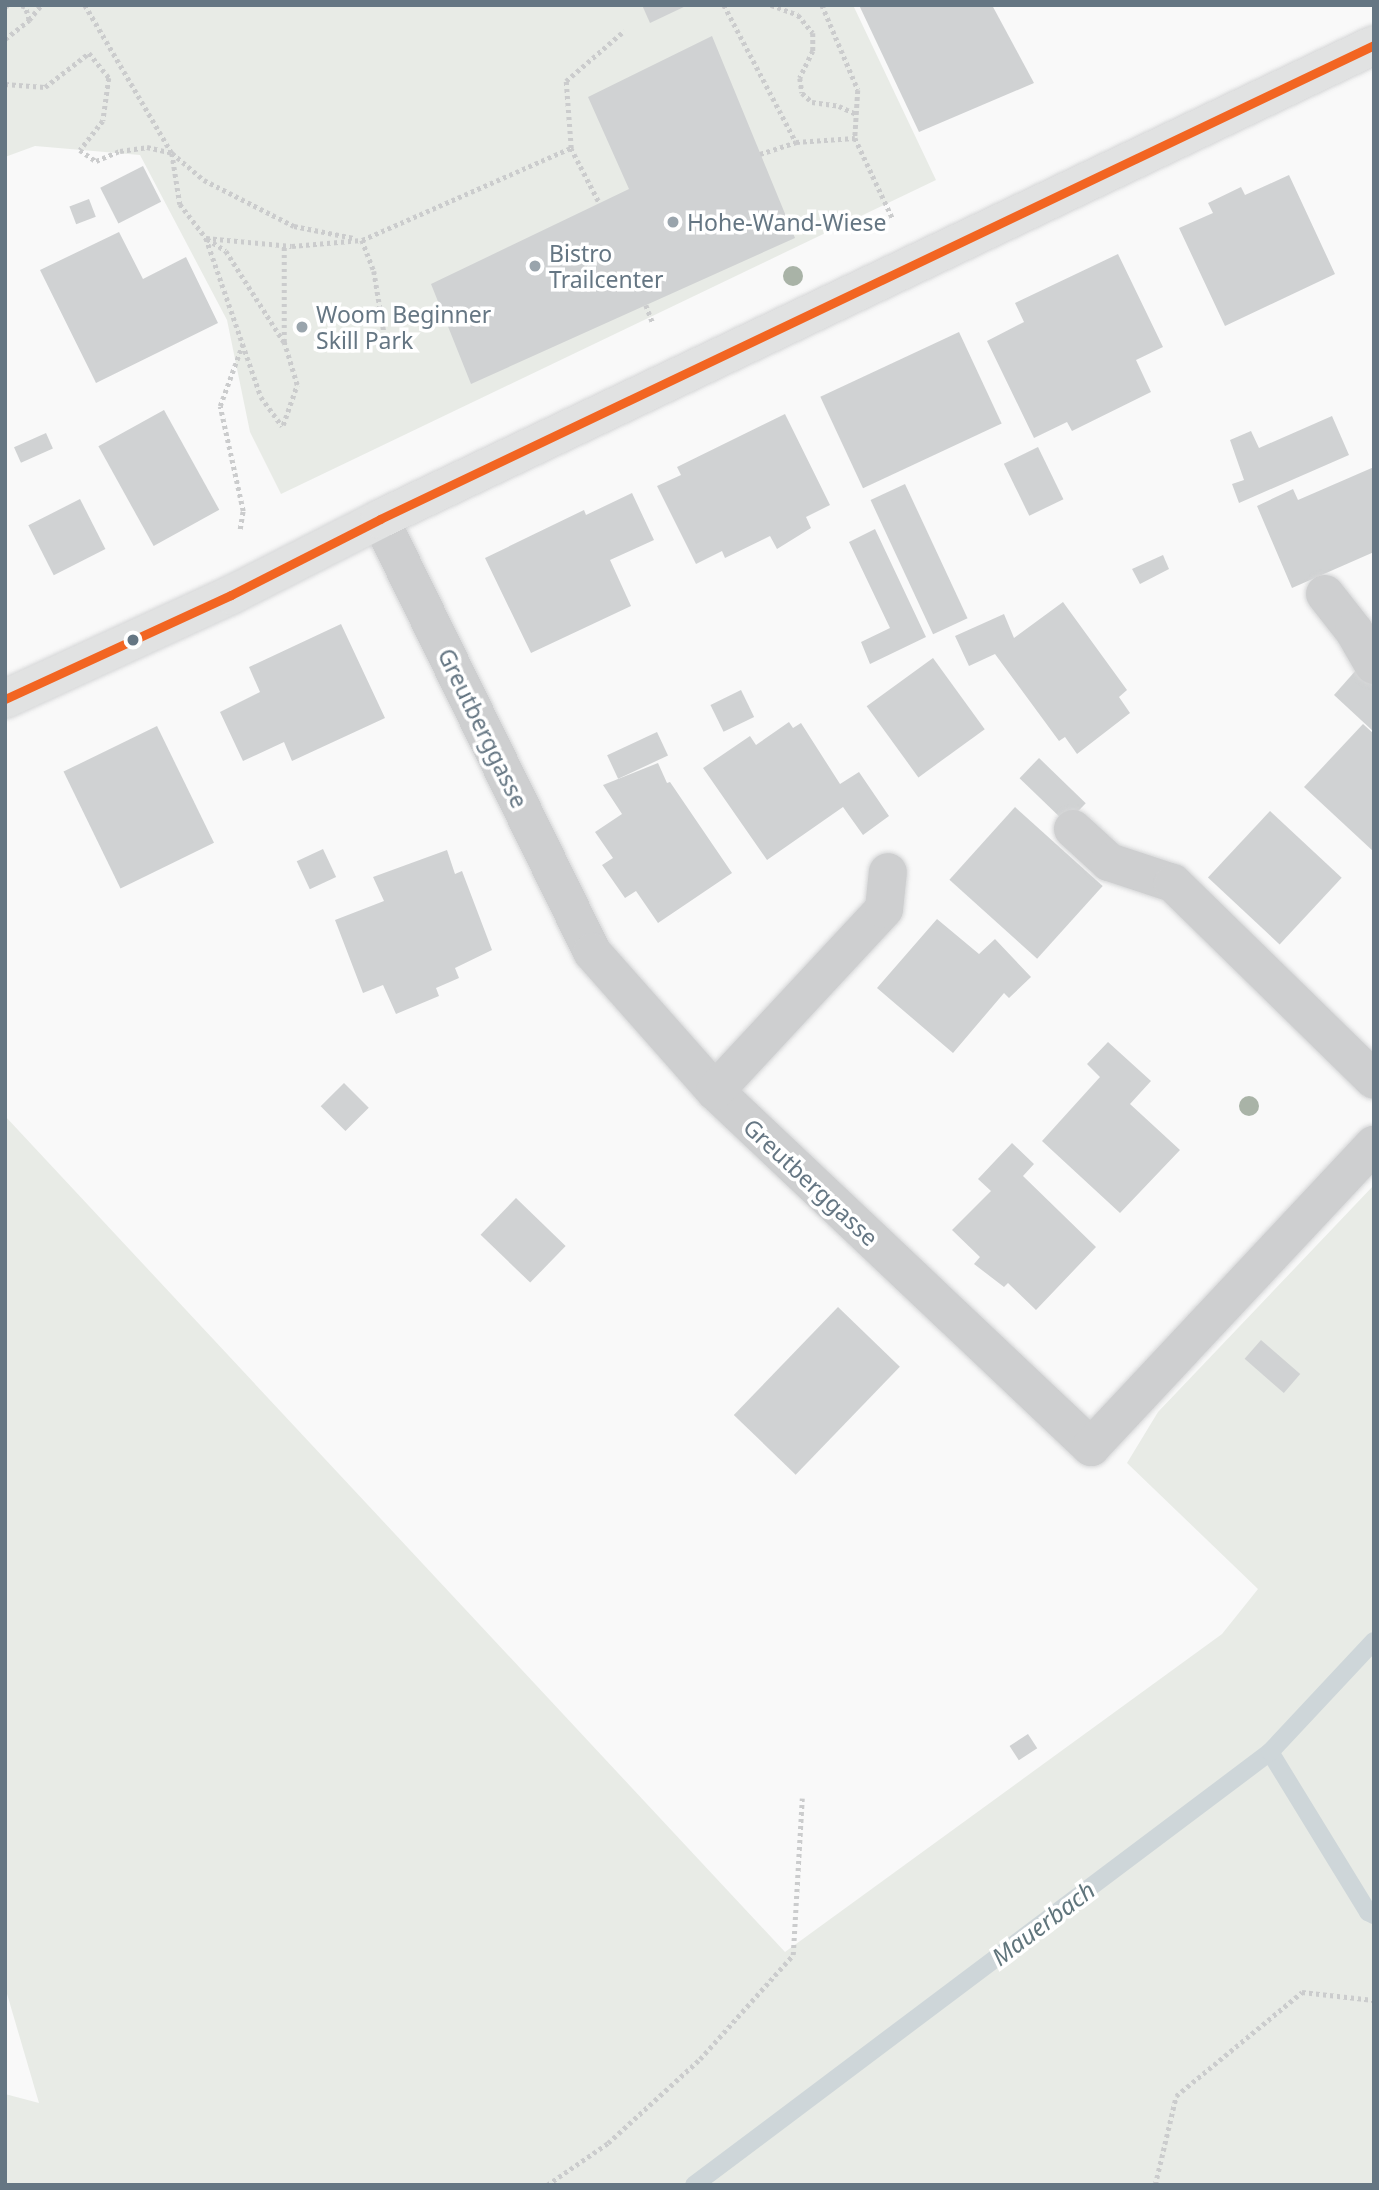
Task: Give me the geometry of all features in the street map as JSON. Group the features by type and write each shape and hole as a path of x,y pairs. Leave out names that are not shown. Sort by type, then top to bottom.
{"main road":[{"path":"5,699 231,595 380,519 1374,45"}],"street":[{"name":"Greutberggasse","path":"380,519 592,952 715,1091 1091,1447 1374,1145"},
{"path":"1325,594 1354,631 1374,665"},
{"path":"1073,829 1110,862 1173,883 1374,1080"},
{"path":"715,1091 884,909 888,872"}],"path":[{"path":"19,5 25,7 29,20"},
{"path":"5,39 29,20 41,5"},
{"path":"85,5 172,153 204,180 294,226 362,240"},
{"path":"724,5 796,142"},
{"path":"771,5 799,15 813,33 813,51 800,78 802,93 812,102 839,106 856,114"},
{"path":"822,5 858,90 855,138 914,264"},
{"path":"599,202 572,148 566,81 624,31"},
{"path":"5,84 45,86 89,53 109,78 103,121 80,150 96,161 120,151 146,147 172,153"},
{"path":"760,154 796,142 855,138"},
{"path":"206,238 284,244 362,240 572,148"},
{"path":"172,153 180,204 206,238 261,397 282,426 296,385 284,342 284,244"},
{"path":"206,238 226,251 284,342"},
{"path":"362,240 374,271 384,332"},
{"path":"646,305 653,323"},
{"path":"240,529 243,511 220,406 243,343"},
{"path":"547,2185 608,2143 700,2059 793,1955 802,1798"},
{"path":"1155,2185 1177,2096 1302,1992 1374,2000"}],"shaded area":[{"path":"5,5 853,5 936,180 281,494 250,432 227,320 140,155 35,146 5,157"},
{"path":"5,1116 785,1952 1222,1634 1258,1589 1127,1463 1158,1412 1374,1185 1374,2185 5,2185 5,2094 39,2103 5,1987"}],"building":[{"path":"642,5 688,5 650,23"},
{"path":"859,5 992,5 1034,83 919,132"},
{"name":"Hohe-Wand-Wiese","path":"712,36 795,238 471,384 431,284 629,189 588,97"},
{"path":"143,166 161,202 118,223 100,188"},
{"path":"1289,175 1335,274 1225,326 1179,228 1213,213 1208,203 1241,187 1245,195"},
{"path":"89,199 96,217 76,224 69,207"},
{"path":"119,232 143,279 186,257 218,323 96,383 40,270"},
{"path":"1118,254 1163,347 1136,360 1151,392 1072,431 1067,422 1034,438 987,341 1024,322 1015,303"},
{"path":"959,332 1002,424 863,488 820,397"},
{"path":"164,410 219,510 154,546 98,446"},
{"path":"785,414 830,505 806,517 811,528 777,549 770,536 725,558 722,551 696,564 657,486 681,475 677,467"},
{"path":"1332,416 1349,455 1239,503 1232,484 1244,480 1230,440 1251,431 1259,448"},
{"path":"46,433 53,449 21,463 14,447"},
{"path":"1038,447 1063,499 1029,516 1004,464"},
{"path":"1374,467 1374,552 1292,588 1257,506 1293,489 1298,500"},
{"path":"905,484 968,618 933,634 871,500"},
{"path":"632,493 654,540 610,560 631,606 531,653 485,558 584,510 586,515"},
{"path":"80,499 105,549 54,575 28,525"},
{"path":"875,529 926,637 870,664 861,642 890,628 849,542"},
{"path":"1163,555 1169,569 1140,584 1132,569"},
{"path":"1063,602 1127,690 1119,697 1130,713 1077,754 1065,737 1059,741 995,654 969,666 955,636 1004,614 1014,638"},
{"path":"341,624 385,718 292,761 284,742 243,761 220,712 260,692 249,667"},
{"path":"933,658 985,729 918,777 867,706"},
{"path":"1357,669 1374,684 1374,732 1334,695"},
{"path":"741,690 754,717 724,732 710,705"},
{"path":"789,722 793,728 801,723 840,784 859,772 889,816 863,835 843,807 767,860 703,768 750,736 756,745"},
{"path":"1363,724 1374,734 1374,852 1304,787"},
{"path":"157,726 214,843 121,888 64,772"},
{"path":"657,732 668,756 618,779 607,755"},
{"path":"1039,758 1086,803 1066,823 1020,778"},
{"path":"658,763 667,783 670,782 732,873 658,923 636,891 625,898 602,865 613,858 595,832 622,814 603,785"},
{"path":"1015,807 1103,886 1037,959 949,880"},
{"path":"1270,811 1342,878 1280,944 1208,878"},
{"path":"323,849 336,877 310,889 297,861"},
{"path":"447,850 455,874 462,871 492,950 455,968 459,978 436,988 439,996 396,1014 383,985 363,993 335,920 384,901 373,877"},
{"path":"937,919 979,954 995,939 1031,977 1009,998 1004,993 953,1053 877,988"},
{"path":"1108,1042 1151,1081 1130,1104 1180,1150 1120,1213 1042,1141 1100,1077 1087,1064"},
{"path":"344,1083 369,1108 345,1131 321,1106"},
{"path":"1012,1143 1034,1164 1023,1176 1096,1247 1036,1310 1008,1283 1004,1287 974,1264 980,1257 952,1230 991,1191 978,1179"},
{"path":"516,1198 566,1246 530,1283 481,1235"},
{"path":"838,1307 900,1367 796,1475 734,1415"},
{"path":"1261,1340 1300,1374 1284,1393 1245,1359"},
{"path":"1028,1734 1037,1748 1019,1760 1010,1746"}],"waterway":[{"name":"Mauerbach","path":"694,2185 1270,1752 1374,1641"},
{"path":"1270,1752 1368,1912 1374,1915"}],"transit line":[{"path":"5,699 231,595 380,519 1374,45"}],"place":[{"name":"Hohe-Wand-Wiese","path":"673,222"},
{"name":"Bistro Trailcenter","path":"535,266"},
{"name":"Woom Beginner Skill Park","path":"302,327"}]}
